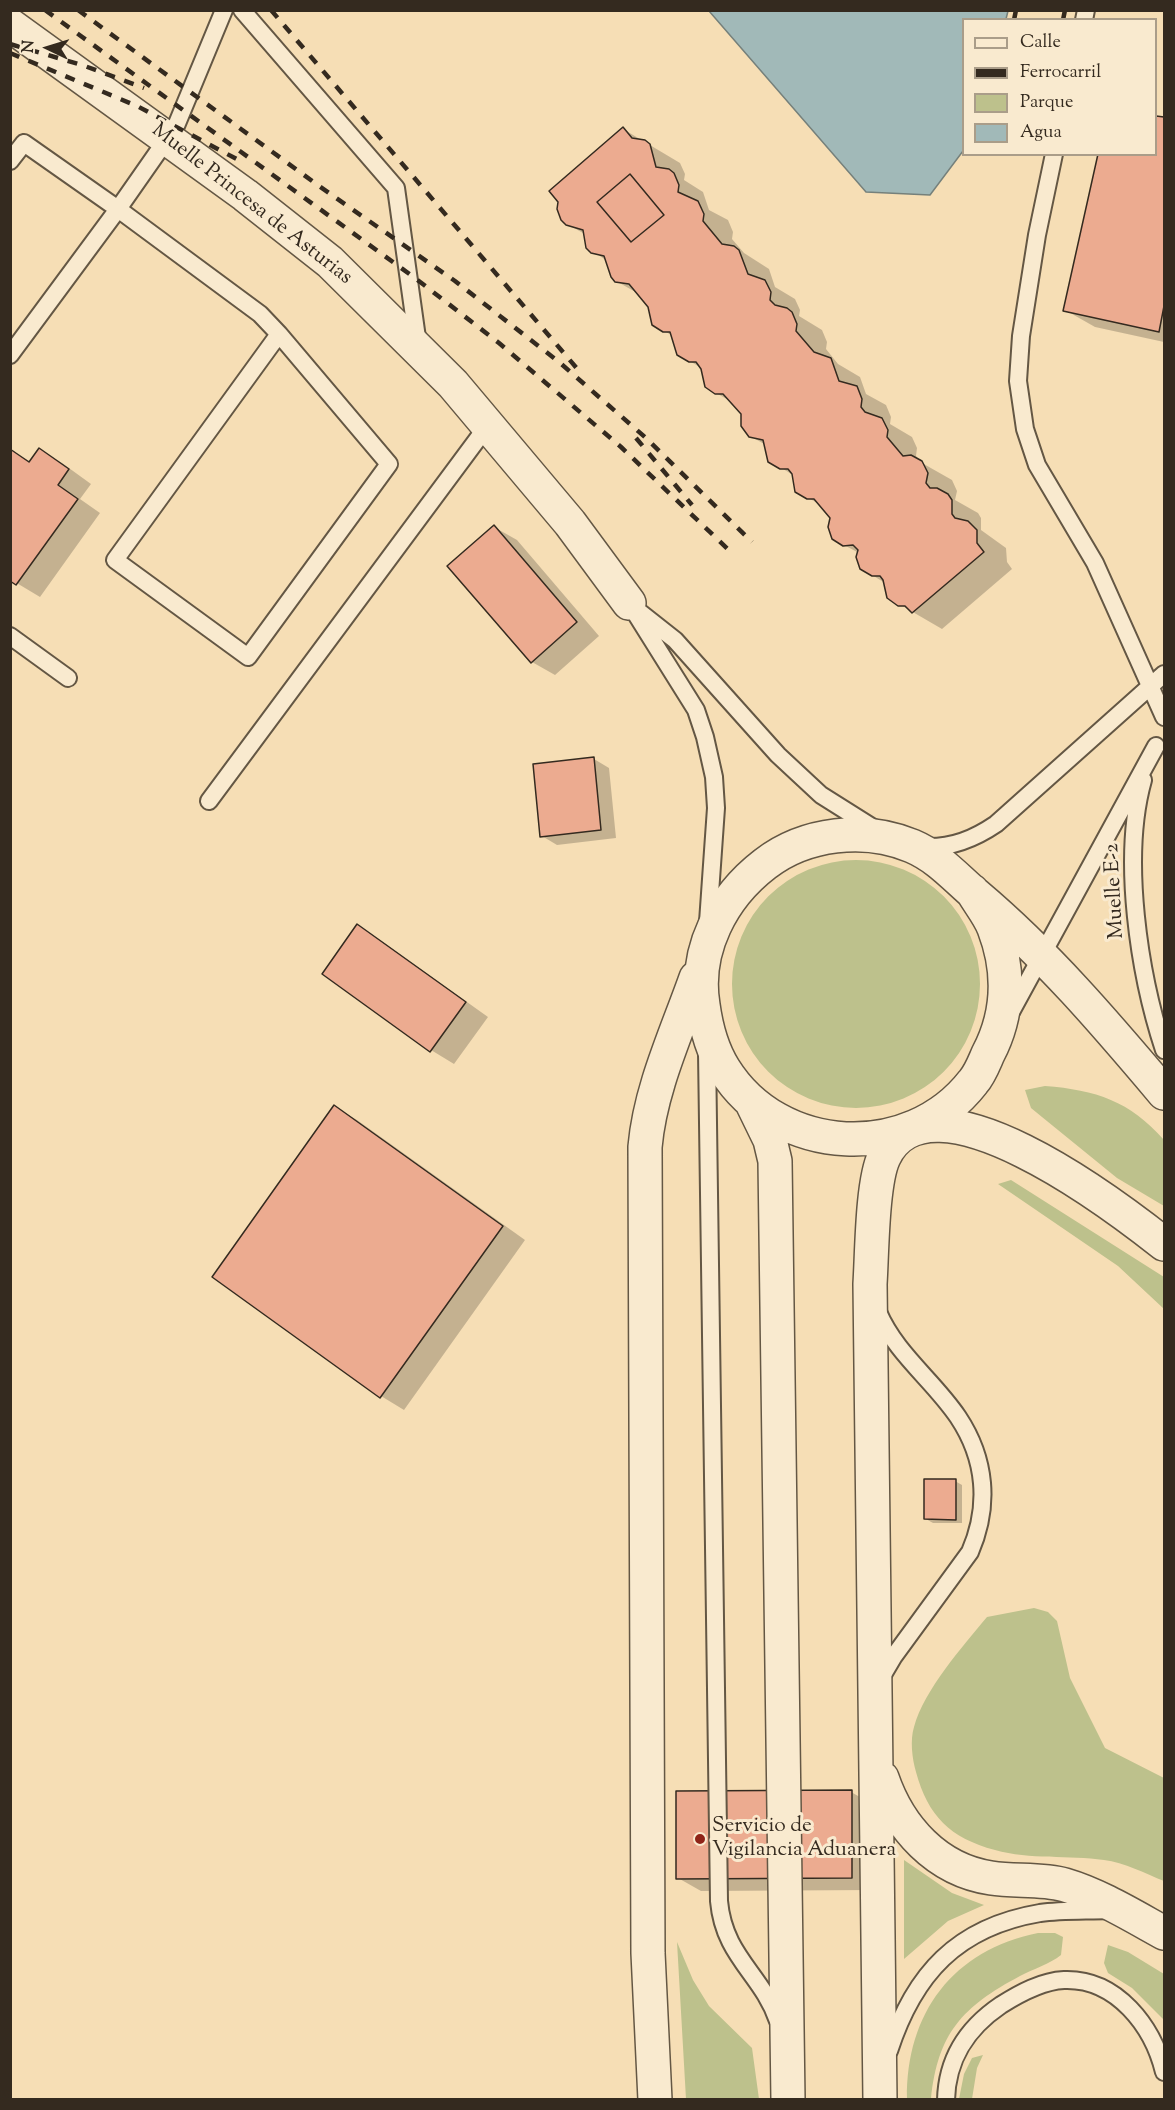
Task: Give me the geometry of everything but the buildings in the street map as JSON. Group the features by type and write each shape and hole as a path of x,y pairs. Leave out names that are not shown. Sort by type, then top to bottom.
{"street":[{"name":"Muelle Princesa de Asturias","path":"10,25 169,139 330,262 453,384 570,523 629,603"},
{"path":"655,2100 648,1953 645,1147 648,1119 655,1094 719,914 744,881 777,855 815,839 856,834 905,844 946,866 1022,933 1067,980 1164,1092"},
{"path":"880,2090 870,1284 878,1176 884,1156 910,1130 946,1110 974,1081 995,1042 1005,1006 1005,965 993,926 972,891"},
{"path":"705,953 701,992 707,1030 724,1069 752,1102 779,1122 811,1135 844,1141 878,1139 910,1130 938,1126 959,1128 1000,1140 1060,1169 1164,1244"},
{"path":"752,1102 770,1140 775,1161 788,2100"},
{"path":"877,1762 888,1795 914,1836 954,1867 992,1878 1065,1885 1164,1933"}],"lane":[{"path":"11,354 169,139 224,10"},
{"path":"242,10 396,188 419,349"},
{"path":"10,161 24,143 260,314 279,334 389,464 248,657 115,560 279,334"},
{"path":"1054,156 1037,236 1021,336 1018,381 1021,406 1031,451 1095,563 1164,717"},
{"path":"209,801 488,425"},
{"path":"629,603 675,640 778,754 821,795 847,813 905,844 938,848 958,844 980,835 1164,674"},
{"path":"629,603 696,710 709,757 716,808 705,953"},
{"path":"10,636 68,678"},
{"path":"995,1042 1160,739"},
{"name":"Muelle E-2","path":"1160,739 1138,798 1135,840 1138,933 1150,1007 1164,1050"},
{"path":"707,1030 720,1919 728,1940 773,2006 783,2038 788,2066"},
{"path":"870,1284 878,1313 889,1334 904,1356 957,1416 969,1437 977,1455 984,1491 978,1533 970,1552 894,1656 875,1693"},
{"path":"880,2090 900,2016 912,1993 945,1957 965,1941 989,1927 1014,1918 1042,1913 1119,1910"},
{"path":"946,2100 950,2069 958,2047 984,2017 1034,1988 1065,1980 1097,1986 1128,2006 1154,2040 1164,2072"}],"green space":[{"path":"856,860 892,866 914,875 934,888 952,906 965,926 974,948 980,984 974,1020 965,1042 952,1062 934,1080 914,1093 892,1102 856,1108 820,1102 798,1093 778,1080 760,1062 747,1042 738,1020 732,984 738,948 747,926 760,906 778,888 798,875 820,866"},
{"path":"1045,1086 1080,1091 1111,1100 1138,1116 1164,1140 1164,1206 1117,1178 1031,1108 1025,1090"},
{"path":"1011,1180 1164,1277 1164,1309 1118,1266 998,1184"},
{"path":"1034,1608 1048,1612 1057,1621 1070,1678 1105,1748 1164,1778 1164,1881 1112,1861 1022,1855 979,1845 953,1832 934,1813 927,1801 916,1772 912,1743 914,1727 926,1698 945,1669 987,1617"},
{"path":"904,1860 952,1893 984,1905 948,1921 904,1959"},
{"path":"1038,1933 1055,1933 1063,1937 1061,1955 1000,1987 968,2011 956,2024 947,2039 934,2076 931,2099 907,2099 909,2068 915,2039 926,2013 940,1990 959,1970 982,1954 1008,1941"},
{"path":"677,1942 693,1980 709,2006 752,2048 759,2099 686,2099"},
{"path":"1108,1945 1128,1952 1164,1974 1164,2020 1132,1988 1108,1973 1104,1963"},
{"path":"983,2055 977,2068 972,2099 959,2099 964,2074 972,2058"}],"water":[{"path":"709,11 1008,11 1006,18 962,18 962,152 930,195 866,192"}],"railway":[{"path":"45,10 415,278 499,343 621,447 734,555"},
{"path":"78,10 319,186 455,281 559,362 646,438 752,542"},
{"path":"271,10 580,372"},
{"path":"1014,18 1016,10"},
{"path":"1063,18 1065,10"},
{"path":"10,44 82,65 144,88"},
{"path":"10,53 137,106 244,163"},
{"path":"636,438 692,505"}],"place":[{"name":"Servicio de Vigilancia Aduanera","path":"700,1839"}]}
